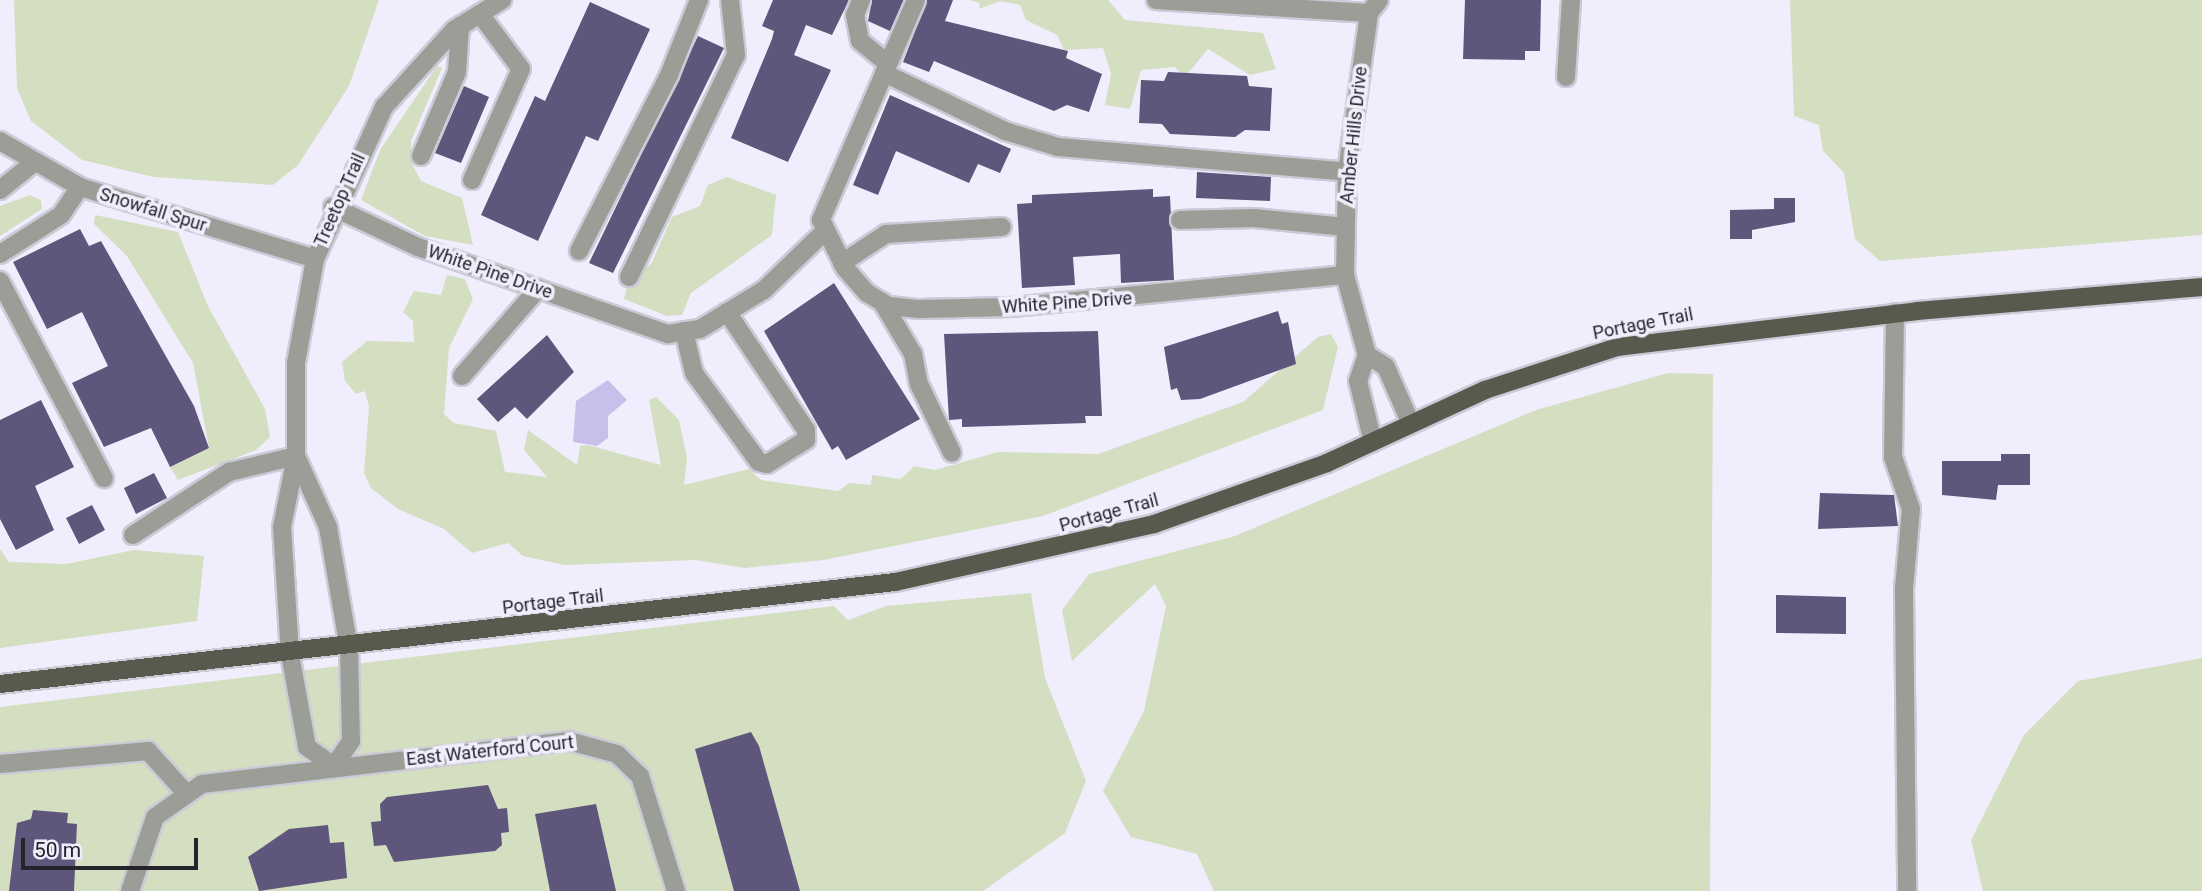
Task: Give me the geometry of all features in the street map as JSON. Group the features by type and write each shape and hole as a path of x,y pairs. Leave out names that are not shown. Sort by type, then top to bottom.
{"main road":[{"name":"Portage Trail","path":"0,684 349,648 821,593 999,564 1154,524 1373,442 1485,390 1617,347 1895,313 2202,287"}],"street":[{"path":"579,251 669,75 699,0"},
{"path":"629,277 736,55 730,0"},
{"path":"861,0 855,15 860,41 886,69 1005,131 1058,147 1347,172"},
{"path":"916,0 832,186 824,232 842,262 882,302 913,354 919,384 952,453"},
{"path":"1156,0 1374,6"},
{"path":"1566,77 1571,0"},
{"path":"472,180 521,69 491,5"},
{"name":"Treetop Trail","path":"290,654 282,527 296,456 296,363 314,259 333,208 384,107 460,26 491,5"},
{"name":"Amber Hills Drive","path":"1373,442 1358,381 1367,355 1345,275 1347,172 1374,6"},
{"path":"421,156 457,72 460,26"},
{"name":"Snowfall Spur","path":"0,141 32,164 80,187 314,259"},
{"path":"0,190 32,164"},
{"path":"0,254 61,215 80,187"},
{"name":"White Pine Drive","path":"333,208 418,247 668,334 684,331 727,312 764,290 824,232"},
{"path":"1180,220 1254,218 1346,227"},
{"path":"842,262 886,234 1002,227"},
{"name":"White Pine Drive","path":"882,302 919,309 1012,307 1345,275"},
{"path":"0,281 104,478"},
{"path":"462,376 538,289"},
{"path":"684,331 695,373 759,462 767,464 806,440 806,430 727,312"},
{"path":"1895,313 1893,457 1911,509 1904,589 1907,891"},
{"name":"Amber Hills Drive","path":"1367,355 1386,368 1411,424"},
{"path":"133,535 229,472 296,456"},
{"name":"Treetop Trail","path":"296,456 328,527 349,648"},
{"path":"290,654 306,747 334,766 351,741 349,648"},
{"name":"East Waterford Court","path":"130,891 155,817 184,791 227,778 569,741 601,746 630,764 646,788 676,891"},
{"path":"0,764 148,751 184,791"}],"green space":[{"path":"14,0 379,0 349,86 298,165 273,185 154,177 82,160 31,121 17,88"},
{"path":"969,0 1108,0 1125,20 1263,33 1276,69 1250,75 1208,49 1185,77 1175,67 1141,70 1130,109 1105,105 1111,74 1103,48 1064,50 1057,35 1026,20 1020,5 1000,1 979,9 980,3"},
{"path":"1790,0 2202,0 2202,235 1880,261 1855,239 1844,173 1823,151 1819,125 1794,116"},
{"path":"437,66 442,68 411,141 411,162 421,181 462,198 473,245 425,236 361,200 380,150"},
{"path":"727,177 776,195 772,235 691,293 682,315 667,316 624,299 629,277 651,264 672,217 700,206 708,185"},
{"path":"30,195 41,200 42,209 0,236 0,206"},
{"path":"95,215 178,232 208,306 265,409 270,437 256,450 178,480 170,467 209,448 193,363 127,256 94,224"},
{"path":"447,275 465,279 473,299 449,348 444,414 454,423 496,431 505,472 547,477 524,450 528,430 577,465 580,446 588,445 661,465 649,400 656,397 679,420 687,458 684,485 749,469 761,480 838,491 849,483 871,485 872,475 901,479 914,466 935,470 998,452 1098,454 1243,402 1318,337 1331,334 1338,347 1323,410 1043,516 824,560 745,568 695,560 564,565 523,556 508,543 472,553 444,529 398,509 371,488 364,473 369,407 365,391 356,394 345,381 342,362 367,341 414,342 413,321 403,312 414,291 441,295"},
{"path":"1668,373 1713,374 1710,891 1214,891 1197,854 1131,837 1103,791 1144,711 1166,606 1155,584 1072,661 1062,610 1089,574 1235,536 1536,410"},
{"path":"0,549 9,562 66,564 134,550 204,556 197,621 0,648"},
{"path":"1031,593 1045,678 1086,781 1065,833 983,891 0,891 0,707 834,606 848,620 886,606"},
{"path":"2202,658 2202,891 1983,891 1971,840 2024,735 2078,681"}],"shaded area":[{"path":"608,380 627,400 608,416 608,438 597,446 573,442 576,401"}],"building":[{"path":"773,0 849,0 832,35 806,25 794,55 831,70 788,162 731,138 772,39 774,31 762,26"},
{"path":"872,0 904,0 890,31 868,21"},
{"path":"927,0 953,0 945,21 1068,51 1066,58 1102,74 1089,112 1067,105 1054,111 934,61 929,72 903,62"},
{"path":"1465,0 1541,0 1540,51 1525,51 1525,60 1463,59"},
{"path":"590,2 650,29 598,141 586,136 538,241 481,215 535,96 545,101"},
{"path":"698,36 724,48 613,273 589,263"},
{"path":"1168,72 1247,76 1249,86 1272,88 1270,131 1245,130 1235,137 1170,134 1162,124 1139,123 1141,80 1164,81"},
{"path":"464,86 489,97 461,163 435,153"},
{"path":"890,95 1011,149 1000,173 978,164 969,183 896,151 878,195 853,185"},
{"path":"1197,172 1271,177 1270,201 1196,198"},
{"path":"1153,189 1153,197 1170,196 1174,280 1121,283 1120,254 1073,257 1075,285 1022,288 1017,204 1032,203 1032,195"},
{"path":"1774,198 1795,198 1795,222 1752,230 1752,239 1730,239 1730,210 1774,209"},
{"path":"80,229 89,246 101,241 194,406 209,448 170,467 151,428 104,447 72,383 108,366 82,312 47,329 13,262"},
{"path":"834,283 920,419 846,460 838,446 832,450 764,331"},
{"path":"1278,311 1282,324 1288,322 1296,364 1200,399 1181,400 1177,388 1171,390 1164,347"},
{"path":"1098,331 1102,416 1085,416 1086,423 962,427 962,419 949,420 944,334"},
{"path":"547,335 574,372 527,419 515,407 498,422 477,399"},
{"path":"41,400 74,467 35,486 54,530 16,550 0,519 0,420"},
{"path":"2001,454 2030,454 2030,485 1998,485 1996,500 1942,495 1942,461 2001,461"},
{"path":"154,473 167,498 136,514 124,488"},
{"path":"1820,493 1894,495 1898,526 1818,529"},
{"path":"92,505 105,530 79,544 66,518"},
{"path":"1776,595 1846,597 1846,634 1776,633"},
{"path":"751,732 759,746 800,891 734,891 695,749"},
{"path":"488,785 498,809 507,808 509,832 501,833 502,845 495,851 394,862 386,845 374,846 371,822 381,821 380,804 387,797"},
{"path":"596,804 616,891 550,891 535,814"},
{"path":"33,810 68,813 67,823 77,824 74,891 9,891 17,823 31,819"},
{"path":"328,825 330,843 344,842 347,878 259,891 248,857 289,829"}]}
